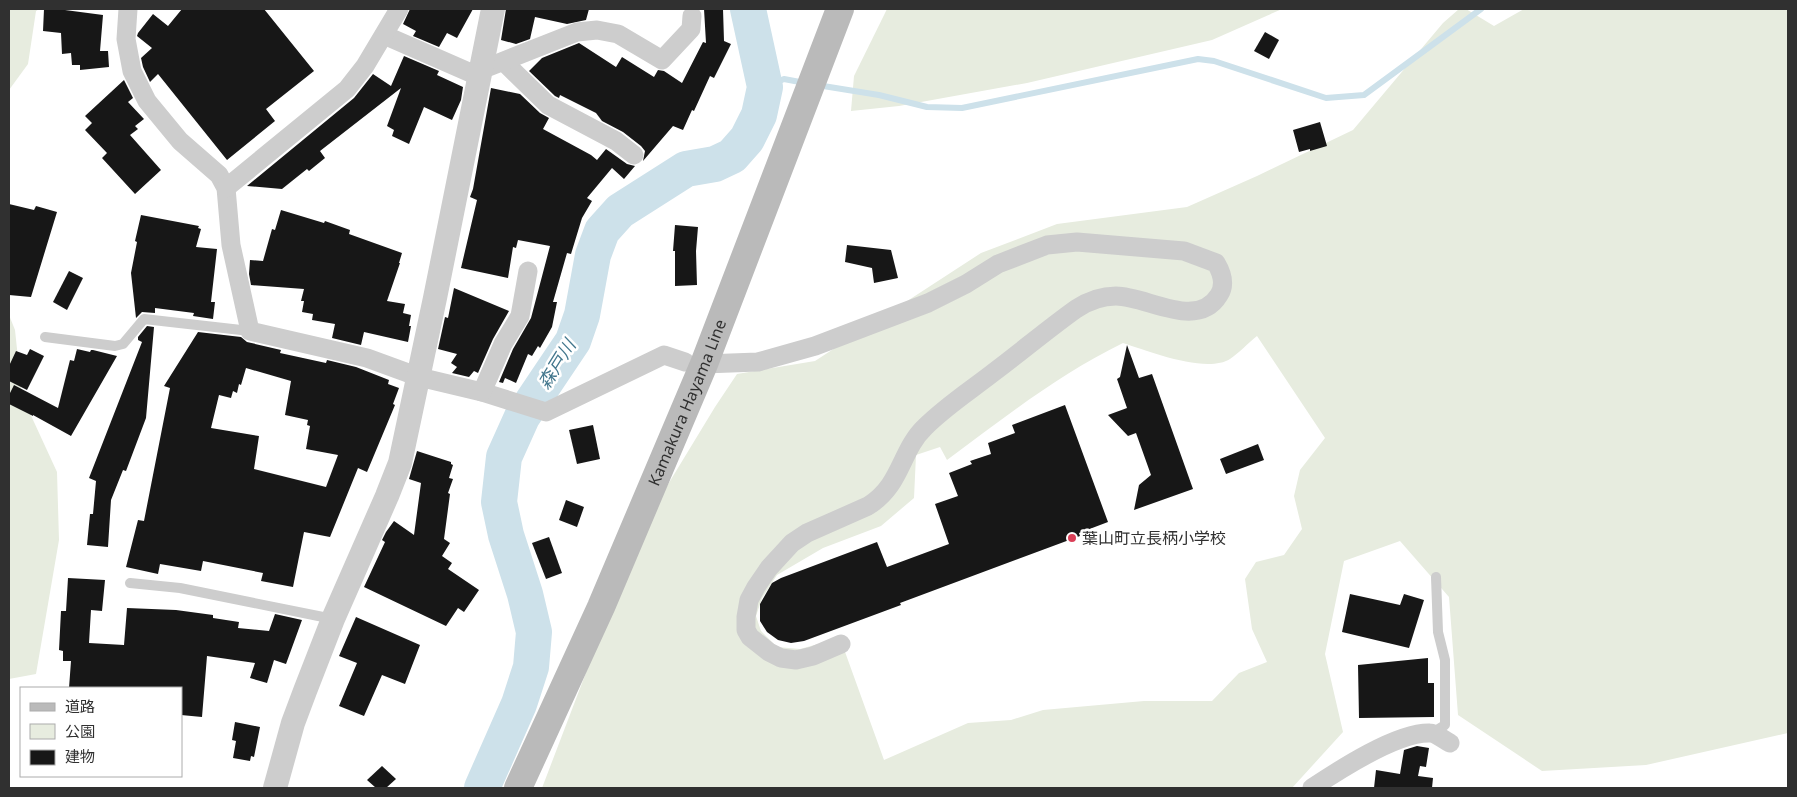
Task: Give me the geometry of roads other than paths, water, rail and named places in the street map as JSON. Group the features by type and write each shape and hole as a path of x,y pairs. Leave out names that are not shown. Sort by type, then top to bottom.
{"main road":[{"name":"Kamakura Hayama Line","path":"518,788 601,607 694,363 840,9"}],"street":[{"path":"128,9 126,39 132,71 147,102 180,141 219,176 226,188 231,245 250,331 367,358 419,376 482,392 540,411 546,412 664,356 694,363 758,362 815,346 928,303 966,284 998,264 1046,245 1077,242 1184,252 1216,263 1221,272 1223,284 1221,292 1205,308 1197,311 1181,310 1116,296 1097,298 1076,308 950,405 925,427 913,443 893,482 877,501 792,542 769,568 749,600 746,630 750,636 769,652 789,660 813,656 841,644"},
{"path":"226,188 347,89 366,66 399,9"},
{"path":"275,788 293,724 333,619 400,463 493,9"},
{"path":"384,36 481,74 504,62 577,32 597,30 618,34 662,60 692,29 692,16"},
{"path":"504,62 548,105 616,141 634,155"},
{"path":"482,392 503,344 520,316 528,271"},
{"path":"1312,788 1380,748 1413,734 1432,733 1450,744"}],"lane":[{"path":"45,337 115,346 123,344 144,319 250,331"},
{"path":"1432,733 1445,725 1445,660 1438,632 1436,577"},
{"path":"130,583 180,588 333,619"}],"waterway":[{"name":"森戸川","path":"482,788 519,704 531,667 534,632 525,594 506,535 499,502 504,457 522,417 573,341 582,315 593,255 602,231 620,211 686,169 715,164 732,156 747,139 759,115 765,87 748,9"},
{"path":"817,85 879,95 927,107 962,108 1198,59 1214,61 1326,98 1364,95 1481,9"},
{"path":"765,87 784,79 805,83"}],"place":[{"name":"葉山町立長柄小学校","path":"1072,538"}]}
